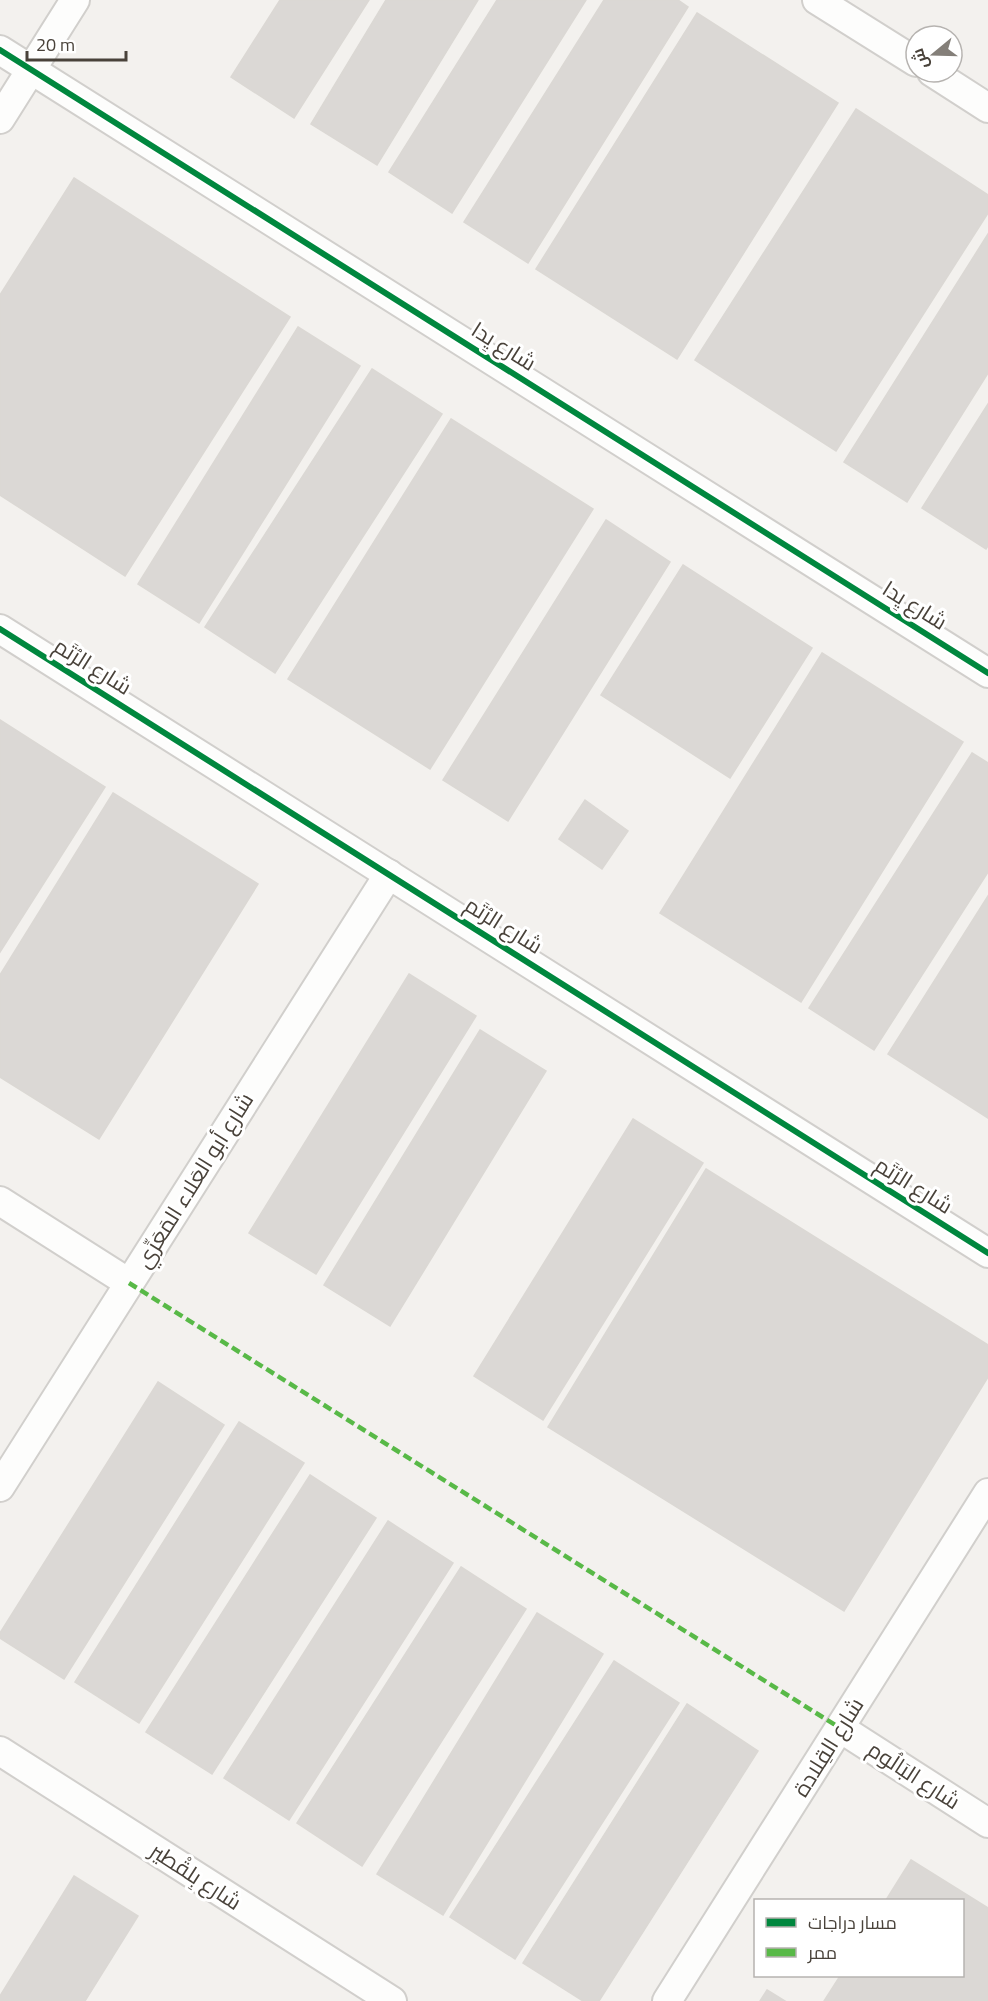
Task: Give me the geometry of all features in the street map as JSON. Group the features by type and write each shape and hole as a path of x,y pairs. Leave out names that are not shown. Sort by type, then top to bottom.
{"street":[{"path":"0,119 75,0"},
{"path":"817,0 904,54"},
{"name":"شارع يِدا","path":"0,50 988,673"},
{"path":"951,84 988,108"},
{"name":"شارع الرُتَم","path":"0,628 988,1253"},
{"name":"شارع أبو العَلاء المَعَرِّي","path":"0,1487 389,874"},
{"path":"0,1201 129,1283"},
{"name":"شارع القِلادة","path":"667,2001 988,1493"},
{"name":"شارع البَالُوم","path":"840,1728 988,1823"},
{"name":"شارع بِلقْطير","path":"0,1751 392,2001"}],"building":[{"path":"280,0 369,0 294,118 231,77"},
{"path":"386,0 478,0 377,165 311,124"},
{"path":"497,0 586,0 452,213 389,172"},
{"path":"604,0 678,0 688,7 528,263 464,222"},
{"path":"697,13 838,103 677,359 536,269"},
{"path":"856,109 988,195 988,213 836,451 695,360"},
{"path":"74,178 290,317 125,576 0,495 0,295"},
{"path":"988,234 988,373 907,502 844,462"},
{"path":"298,327 360,366 199,623 138,584"},
{"path":"372,369 442,414 275,673 205,627"},
{"path":"988,404 988,546 986,549 922,508"},
{"path":"451,419 593,509 430,769 288,679"},
{"path":"606,520 670,562 508,821 443,780"},
{"path":"683,565 812,648 730,778 601,695"},
{"path":"822,653 963,742 801,1002 660,913"},
{"path":"0,720 105,787 0,952"},
{"path":"972,753 988,763 988,872 874,1050 809,1008"},
{"path":"113,793 258,884 99,1139 0,1077 0,975"},
{"path":"585,800 628,831 602,869 559,839"},
{"path":"988,896 988,1118 888,1054"},
{"path":"409,974 476,1016 316,1274 249,1233"},
{"path":"480,1030 546,1071 390,1326 324,1285"},
{"path":"633,1119 703,1163 543,1420 474,1376"},
{"path":"706,1169 988,1345 988,1377 844,1611 548,1427"},
{"path":"158,1382 224,1425 64,1679 0,1638 0,1633"},
{"path":"239,1422 304,1463 139,1723 75,1682"},
{"path":"310,1475 376,1518 212,1774 146,1732"},
{"path":"388,1521 453,1563 289,1820 224,1778"},
{"path":"461,1567 526,1609 362,1866 297,1823"},
{"path":"537,1613 603,1654 443,1915 377,1874"},
{"path":"614,1661 679,1703 515,1959 450,1917"},
{"path":"687,1704 758,1751 599,2001 583,2001 523,1963"},
{"path":"911,1860 988,1908 988,2001 824,2001 839,1977 964,1977 964,1899 887,1899"},
{"path":"74,1876 138,1916 85,2001 0,2001 0,1996"},
{"path":"767,1990 785,2001 760,2001"}],"marked path":[{"path":"129,1283 840,1728"}],"cycle path":[{"path":"0,50 988,673"},
{"path":"0,629 988,1253"}]}
